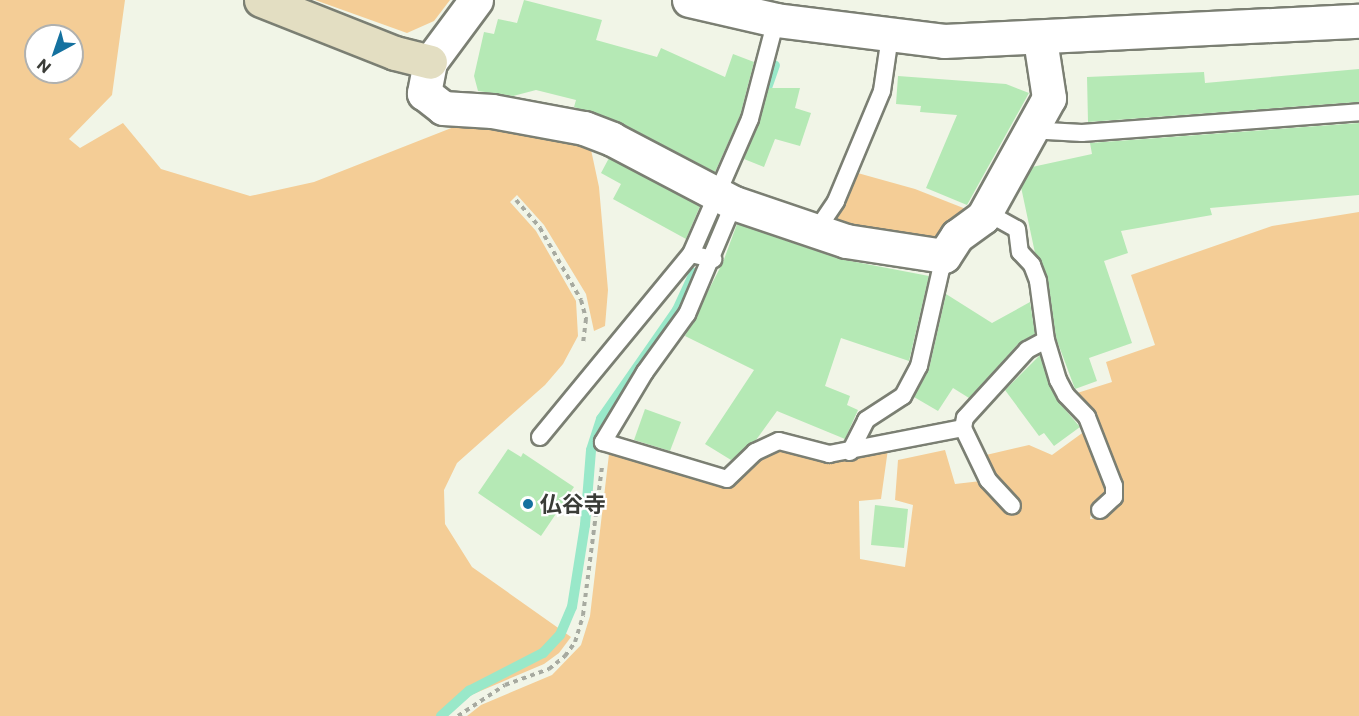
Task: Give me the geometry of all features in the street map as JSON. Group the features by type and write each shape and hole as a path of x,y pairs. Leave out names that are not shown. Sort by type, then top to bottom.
{"street":[{"path":"261,0 395,53 430,62"},
{"path":"476,0 430,62 424,93 443,108 492,111 584,128 612,139 725,198 816,231 846,241 945,256 957,236 986,212 1029,130 1049,98 1040,39"},
{"path":"689,0 776,20 944,41 1040,39 1359,21"}],"lane":[{"path":"776,20 750,118 725,198 713,259 687,314 645,372 603,442 727,478 755,452 779,441 829,454 850,452 963,428"},
{"path":"816,231 836,201 882,91 890,36"},
{"path":"1029,130 1082,133 1359,112"},
{"path":"540,437 691,254 725,198"},
{"path":"986,212 1017,229 1020,252 1032,265 1038,281 1046,340 1058,380 1066,395 1087,417 1114,486 1114,497 1100,510"},
{"path":"691,254 713,259"},
{"path":"850,452 866,420 903,396 919,366 945,256"},
{"path":"1012,506 988,480 963,428 965,418 1027,350 1046,340"}],"path":[{"path":"516,200 540,228 581,300 586,319 584,340 578,350"},
{"path":"458,716 505,685 549,669 566,657 575,642 583,615 603,442"}],"shaded area":[{"path":"0,0 125,0 112,95 69,139 80,148 123,123 161,169 250,196 314,182 459,125 590,145 599,187 608,290 605,326 594,331 586,294 544,225 517,195 510,202 536,231 576,301 578,336 563,364 545,385 457,463 444,490 445,524 472,567 571,637 559,653 544,664 471,695 447,716 0,716"},
{"path":"315,0 450,0 434,21 407,33"},
{"path":"854,172 915,189 971,211 947,240 830,227"},
{"path":"1359,212 1359,716 467,716 481,705 552,675 581,645 590,616 609,454 613,451 729,486 758,457 779,447 888,449 881,499 859,501 860,559 905,567 913,505 895,500 898,460 945,450 955,484 981,481 994,475 986,455 1029,445 1052,455 1085,431 1107,485 1108,493 1092,509 1090,519 1106,517 1121,499 1123,485 1074,394 1112,382 1106,362 1155,345 1131,275 1272,226"}],"building":[{"path":"524,0 602,20 596,40 657,57 661,48 725,77 733,54 754,62 740,116 715,172 619,122 574,107 576,100 536,90 513,96 478,91 474,76 484,32 494,34 498,19 517,23"},
{"path":"1359,69 1359,102 1088,122 1087,77 1204,72 1205,83"},
{"path":"898,76 1006,84 1029,93 967,205 926,188 957,115 920,112 921,106 896,104"},
{"path":"769,88 800,88 795,108 811,113 800,146 775,139 764,167 744,159"},
{"path":"1359,123 1359,195 1210,208 1212,215 1121,231 1128,253 1104,261 1132,343 1089,358 1097,381 1075,389 1056,338 1048,280 1035,253 1021,187 1032,167 1092,154 1090,143"},
{"path":"609,158 700,206 686,239 613,199 621,184 601,173"},
{"path":"737,224 840,259 929,276 909,361 841,338 825,386 850,396 847,405 858,410 845,439 777,411 756,440 731,460 705,444 754,370 685,336 723,262"},
{"path":"946,294 992,323 1030,302 1035,334 1019,343 969,398 953,388 938,411 914,397 929,369"},
{"path":"1040,355 1057,400 1080,427 1054,446 1044,433 1039,436 1005,390"},
{"path":"645,409 681,422 670,451 634,440"},
{"name":"仏谷寺","path":"508,449 521,457 523,453 574,487 541,536 478,493"},
{"path":"875,505 908,509 904,548 871,545"}],"waterway":[{"path":"761,105 775,65"},
{"path":"707,241 717,213"},
{"path":"441,716 469,691 543,653 560,635 572,607 585,525 591,450 601,419 677,310 694,273"}],"place":[{"name":"仏谷寺","path":"528,504"}]}
